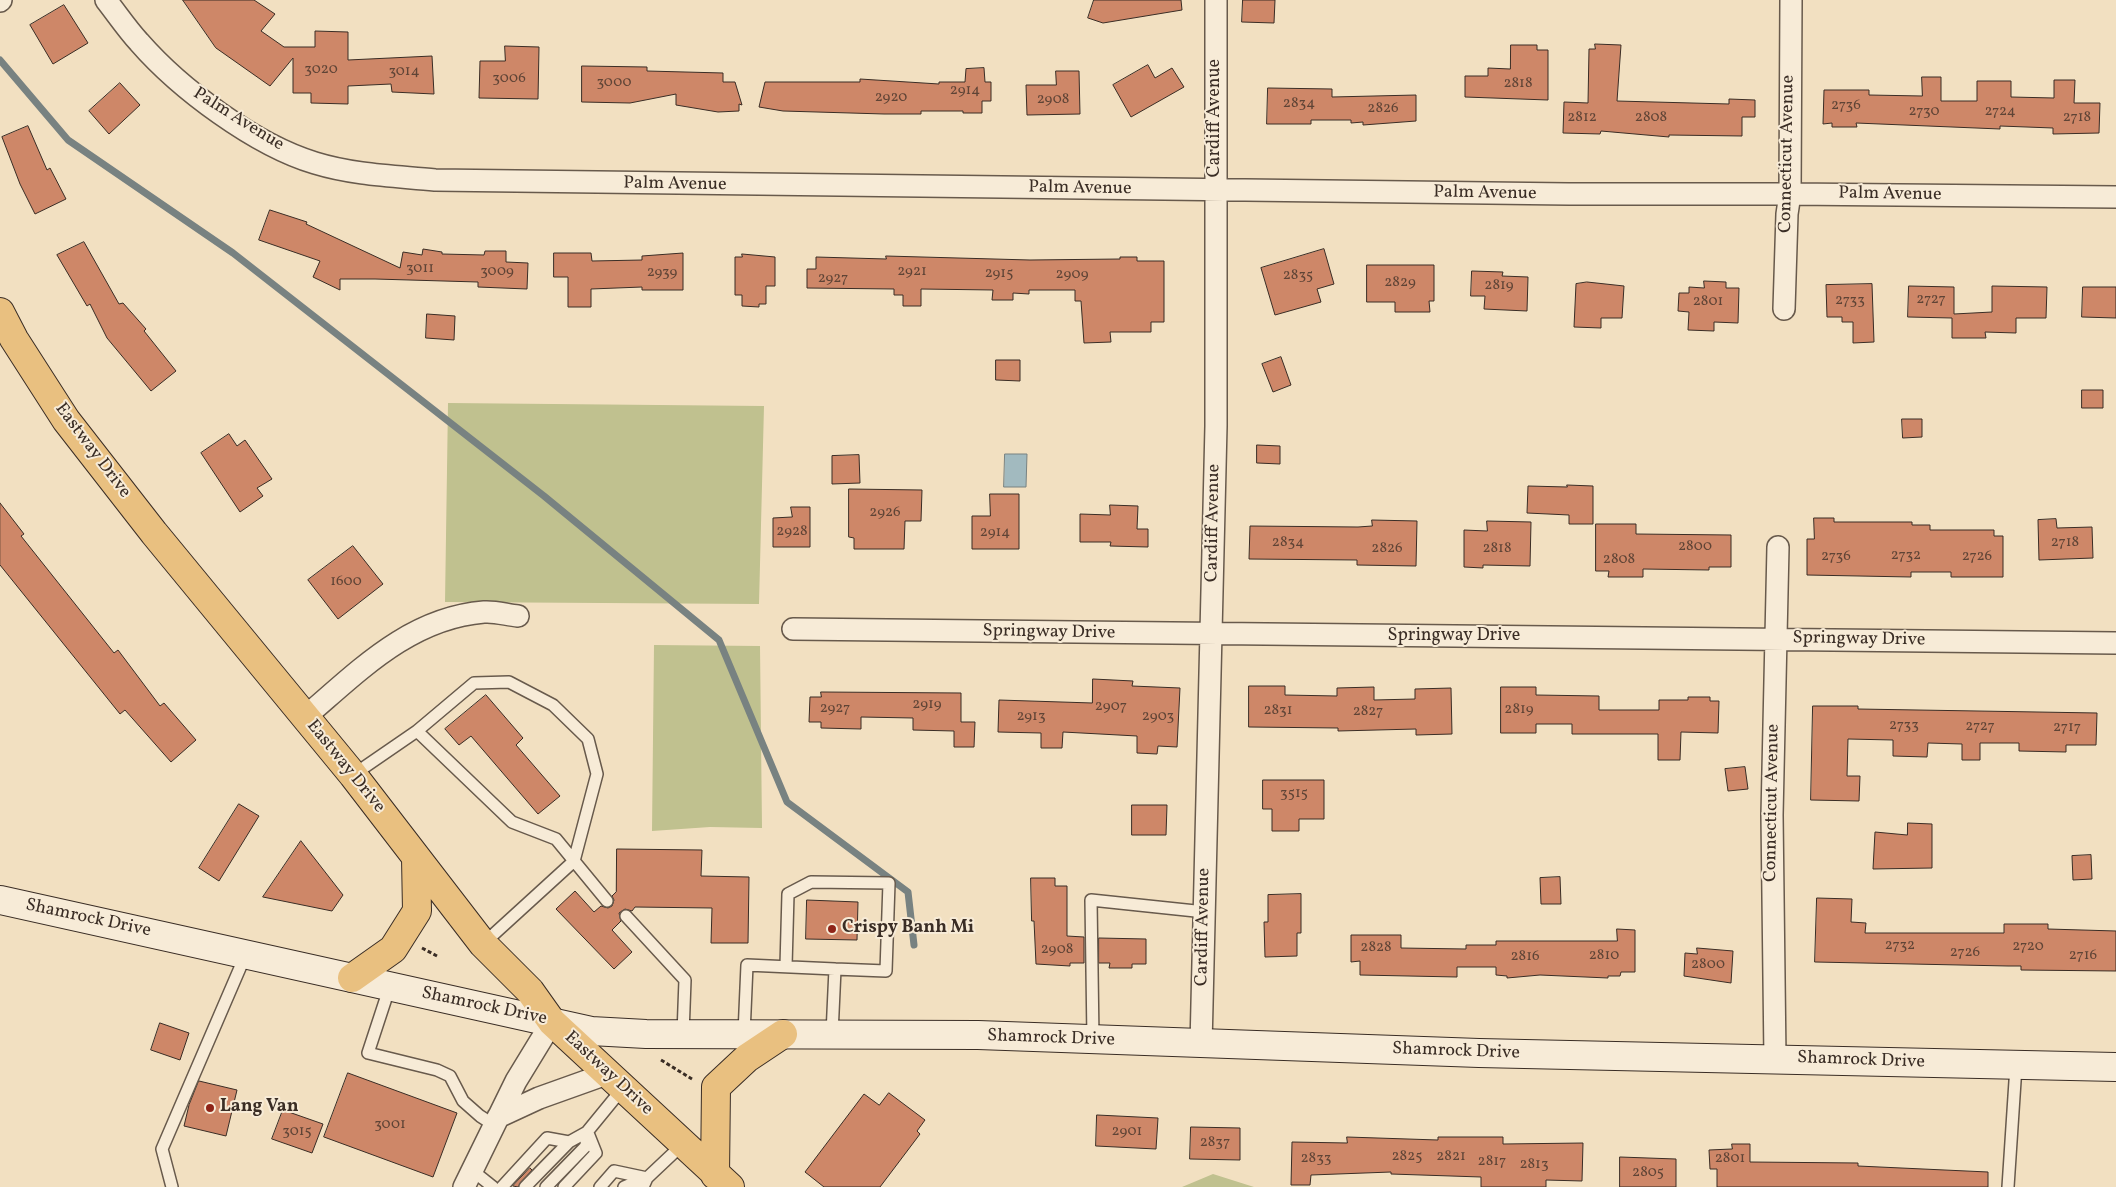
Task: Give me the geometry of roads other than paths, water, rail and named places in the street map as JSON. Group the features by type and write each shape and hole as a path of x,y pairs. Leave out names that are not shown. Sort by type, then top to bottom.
{"main road":[{"name":"Eastway Drive","path":"0,312 14,339 66,420 154,533 353,775 482,944 530,991 552,1022 683,1144 718,1181"},
{"path":"352,978 393,949 417,911 416,858"},
{"path":"718,1181 716,1088 747,1058 782,1034"}],"street":[{"name":"Palm Avenue","path":"106,0 138,42 171,75 210,106 282,150 314,163 350,172 451,181 1217,191 2116,197"},
{"name":"Cardiff Avenue","path":"1201,1045 1212,635 1217,191 1216,0"},
{"name":"Connecticut Avenue","path":"1784,309 1790,194 1791,0"},
{"name":"Connecticut Avenue","path":"1774,1059 1772,815 1778,547"},
{"path":"305,717 388,646 414,631 454,617 485,612 518,616"},
{"name":"Springway Drive","path":"793,629 1212,635 2116,643"},
{"name":"Shamrock Drive","path":"0,900 591,1031 683,1034 978,1035 1201,1045 1480,1054 2116,1067"},
{"path":"468,1179 516,1081 552,1022"},
{"path":"496,1121 539,1098 616,1081"}],"lane":[{"path":"353,775 417,731 474,683 509,682 553,705 588,739 597,774 574,861 482,944"},
{"path":"417,731 512,822 556,839 607,901"},
{"path":"744,1034 747,966 886,970 889,882 811,882 788,894 786,966"},
{"path":"1093,1040 1091,900 1205,912"},
{"path":"626,916 685,980 683,1034"},
{"path":"172,1187 162,1149 246,954"},
{"path":"832,1034 835,969"},
{"path":"390,986 368,1053 437,1070 450,1076 463,1101 496,1121"},
{"path":"2008,1187 2016,1066"},
{"path":"546,1187 586,1146 587,1132 616,1081"},
{"path":"525,1187 569,1142 587,1132"},
{"path":"564,1187 596,1154 587,1132"},
{"path":"502,1187 547,1138 569,1142"},
{"path":"624,1187 627,1184 646,1184 683,1144"},
{"path":"600,1187 614,1171 646,1184"},
{"path":"468,1179 493,1187"}],"water":[{"path":"1005,454 1027,454 1026,487 1004,487"}],"waterway":[{"path":"0,60 68,140 233,253 544,496 719,640 787,802 908,892 914,945"}],"place":[{"name":"Crispy Banh Mi","path":"832,929"},
{"name":"Lang Van","path":"210,1108"}]}
